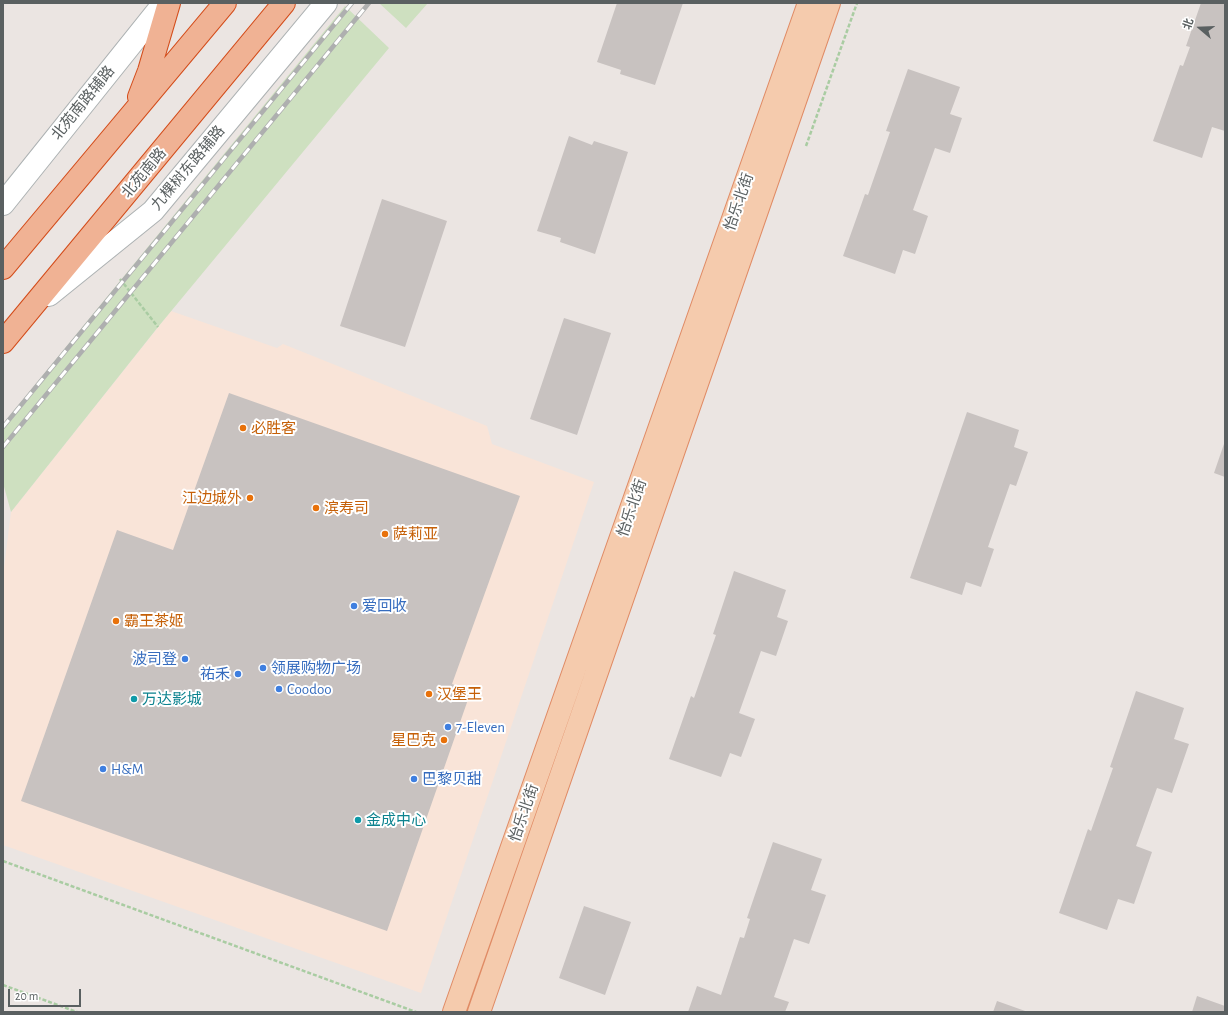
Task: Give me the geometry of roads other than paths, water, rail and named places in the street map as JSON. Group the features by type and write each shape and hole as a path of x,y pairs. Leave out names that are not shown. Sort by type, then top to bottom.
{"highway":[{"path":"131,115 149,71 169,3"},
{"path":"3,268 225,3"},
{"name":"北苑南路","path":"3,342 284,3"}],"main road":[{"name":"怡乐北街","path":"454,1012 809,3"},
{"name":"怡乐北街","path":"479,1012 830,3"}],"street":[{"name":"北苑南路辅路","path":"3,204 164,3"},
{"name":"九棵树东路辅路","path":"29,311 152,211 326,3"}],"railway":[{"path":"3,427 352,3"},
{"path":"3,447 369,3"}],"place":[{"name":"必胜客","path":"243,428"},
{"name":"江边城外","path":"250,498"},
{"name":"滨寿司","path":"316,508"},
{"name":"萨莉亚","path":"385,534"},
{"name":"爱回收","path":"354,606"},
{"name":"霸王茶姬","path":"116,621"},
{"name":"波司登","path":"185,659"},
{"name":"领展购物广场","path":"263,668"},
{"name":"祐禾","path":"238,674"},
{"name":"Coodoo","path":"279,689"},
{"name":"汉堡王","path":"429,694"},
{"name":"万达影城","path":"134,699"},
{"name":"7-Eleven","path":"448,727"},
{"name":"星巴克","path":"444,740"},
{"name":"H&M","path":"103,769"},
{"name":"巴黎贝甜","path":"414,779"},
{"name":"金成中心","path":"358,820"}]}
